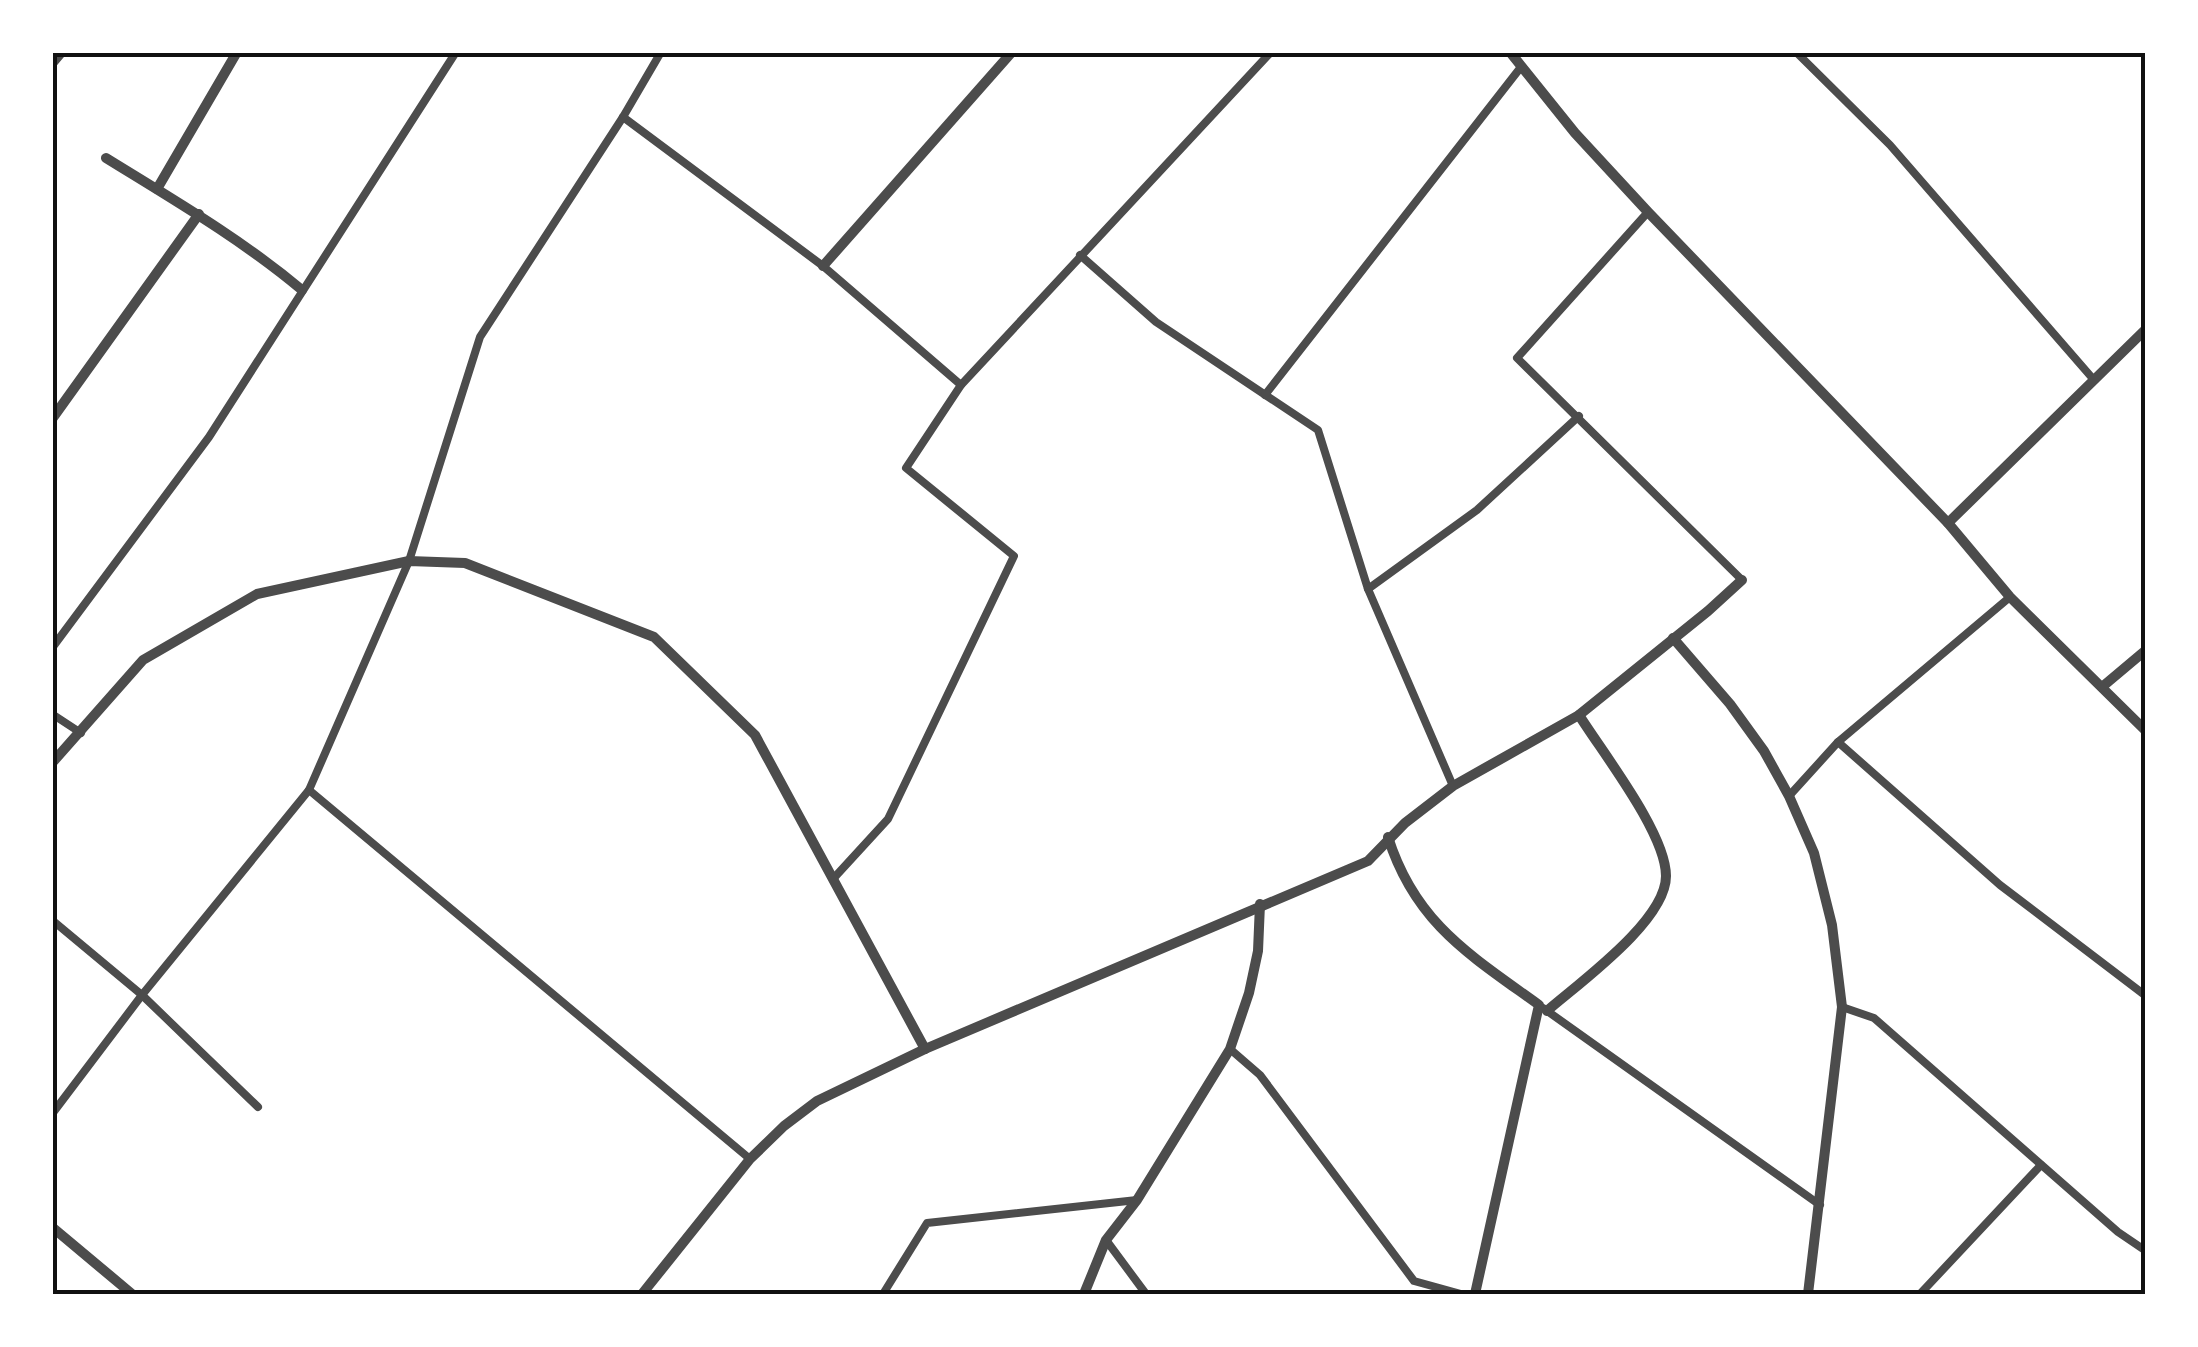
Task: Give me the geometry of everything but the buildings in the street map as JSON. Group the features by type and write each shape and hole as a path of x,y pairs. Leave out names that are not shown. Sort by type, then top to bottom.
{"street":[{"path":"157,189 237,52"},
{"path":"823,266 1012,52"},
{"path":"1510,52 1575,133 1648,212 1948,524 2010,597 2146,731"},
{"path":"106,158 199,214 302,290"},
{"path":"52,420 199,214"},
{"path":"1948,524 2146,329"},
{"path":"52,764 143,660 257,594 409,560 465,563 654,637 755,736 925,1049"},
{"path":"642,1294 750,1159 817,1101 925,1049 1368,861 1388,837 1453,786 1579,715 1742,580"},
{"path":"1673,638 1730,704 1764,751 1789,796 1814,853 1832,925 1842,1006 1808,1294"},
{"path":"2102,687 2146,650"},
{"path":"1475,1294 1543,1008 1604,964 1641,927 1666,879 1651,830 1579,715"},
{"path":"1388,837 1399,872 1448,938 1543,1008"},
{"path":"1084,1294 1106,1240 1137,1200 1230,1049 1258,951 1260,904"},
{"path":"52,1226 132,1294"}],"lane":[{"path":"52,65 62,52"},
{"path":"52,648 210,437 456,52"},
{"path":"52,1114 142,994 308,790 409,560 480,337 661,52"},
{"path":"832,879 888,819 1014,556 906,468 961,385 1271,52"},
{"path":"1796,52 1890,145 2094,380"},
{"path":"1264,395 1521,66"},
{"path":"623,117 823,266 961,385"},
{"path":"1648,212 1517,358 1742,580"},
{"path":"1080,255 1156,322 1318,430 1368,588 1453,786"},
{"path":"1368,588 1476,510 1579,416"},
{"path":"1789,796 1838,742 2010,597"},
{"path":"52,714 81,733"},
{"path":"1838,742 2000,885 2146,996"},
{"path":"308,790 750,1159"},
{"path":"52,920 142,994 258,1107"},
{"path":"1842,1006 1874,1018 2118,1232 2146,1251"},
{"path":"1543,1008 1820,1205"},
{"path":"1230,1049 1260,1075 1414,1281 1461,1294"},
{"path":"1920,1294 2042,1165"},
{"path":"883,1294 927,1223 1137,1200"},
{"path":"1106,1240 1146,1294"}]}
